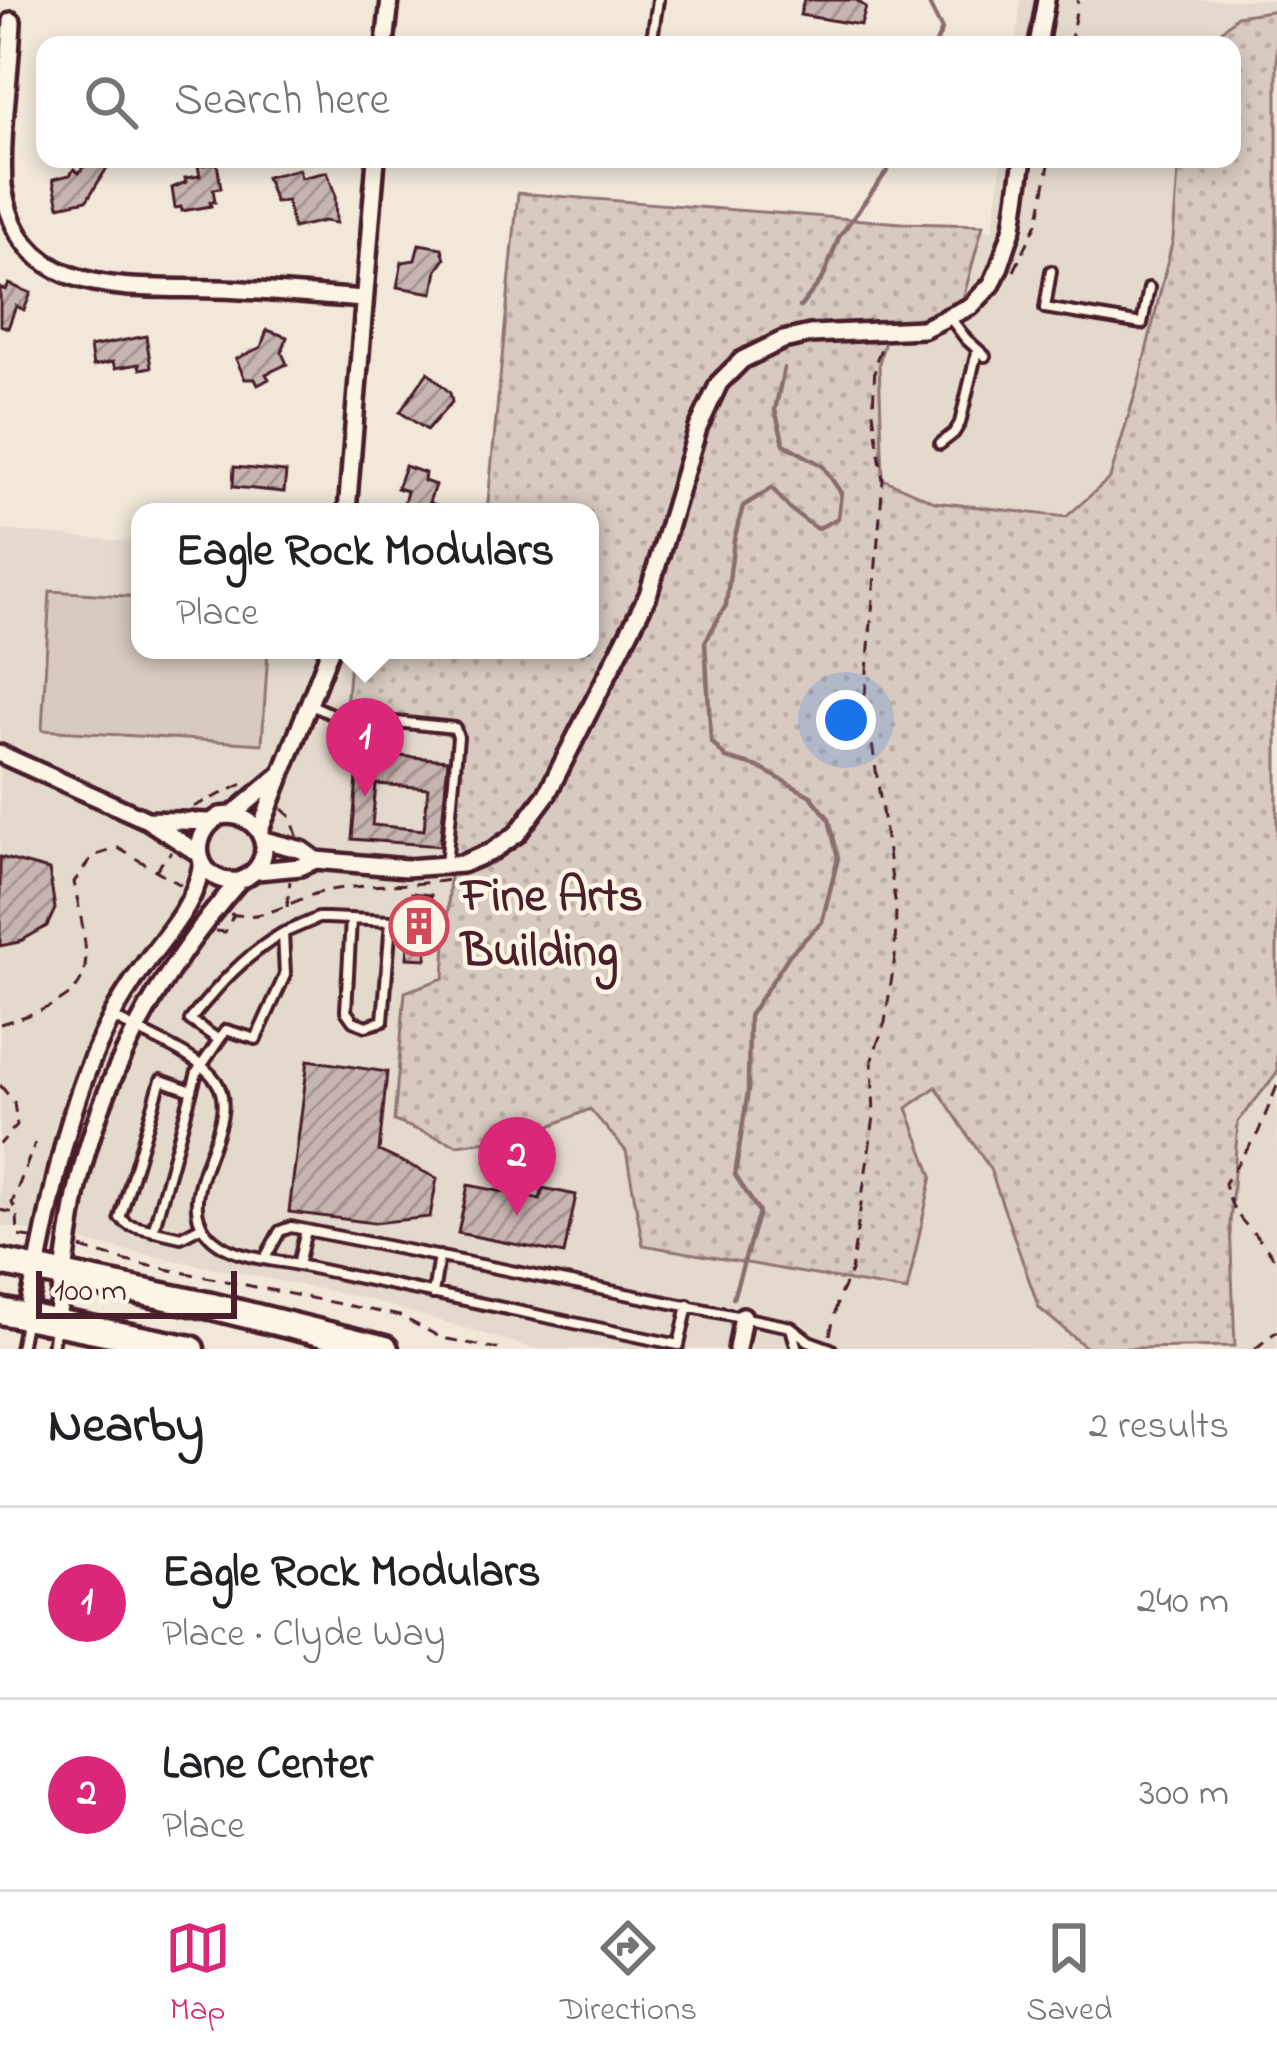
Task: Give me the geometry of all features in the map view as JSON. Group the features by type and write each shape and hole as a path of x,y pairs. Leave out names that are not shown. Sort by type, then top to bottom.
{"main road":[{"path":"2,1254 38,1270 385,1349"},
{"path":"0,1311 191,1349"}],"street":[{"path":"386,36 390,0"},
{"path":"1040,36 1046,0"},
{"path":"12,21 2,133 3,186 15,225 39,256 81,280 124,289 242,290 364,299"},
{"path":"348,503 375,168"},
{"path":"56,1323 87,1154 135,1030 195,936 239,881 257,871 316,860 451,873 508,842 548,794 648,595 698,428 719,383 742,360 783,340 810,334 923,329 970,306 992,284 1013,227 1023,168"},
{"path":"257,871 266,851 262,835 283,771 327,659"},
{"path":"0,754 147,820 200,859 218,880 239,881"},
{"path":"147,820 210,822 232,814 283,771"},
{"path":"232,814 243,817 262,835 316,860"},
{"path":"26,1317 82,1082 113,1018 195,894 198,842 210,822"},
{"path":"737,1349 743,1316"}],"lane":[{"path":"652,36 658,0"},
{"path":"1051,271 1045,308 1142,324 1149,287"},
{"path":"940,444 960,423 981,354 951,319"},
{"path":"311,705 336,716 455,728 451,873"},
{"path":"219,1040 190,1020 255,950 318,918 351,919 391,921 383,1021 366,1027 346,1011 351,919"},
{"path":"154,1232 202,1066 226,1030 256,1040 285,975 283,933"},
{"path":"113,1018 202,1066 218,1082 226,1107 200,1180 197,1215 220,1246 679,1345 688,1304"},
{"path":"192,1091 160,1079 120,1218 129,1226 181,1237 202,1226"},
{"path":"266,1258 280,1231 286,1227 306,1230 743,1316 791,1327 829,1349"},
{"path":"298,1265 306,1230"},
{"path":"434,1294 439,1256"},
{"path":"20,1349 26,1317"},
{"path":"52,1349 56,1323"},
{"path":"791,1327 797,1349"}],"path":[{"path":"1072,36 1078,0"},
{"path":"1027,248 1039,219 1048,168"},
{"path":"829,1349 838,1300 851,1271 874,1117 872,1059 885,1022 895,957 896,907 865,695 883,480 873,412 875,363 887,333"},
{"path":"186,811 283,771"},
{"path":"279,806 291,817 297,839"},
{"path":"155,871 178,841"},
{"path":"0,1024 50,1009 73,996 80,984 86,959 74,882 93,856 118,848 195,894"},
{"path":"226,913 244,917 286,909 322,892 416,886 451,873"},
{"path":"286,909 291,874"},
{"path":"225,932 233,914"},
{"path":"0,1085 14,1102 17,1125 0,1144"},
{"path":"1277,1086 1258,1133 1225,1183 1239,1221 1277,1264"},
{"path":"0,1210 17,1213 12,1203 35,1143"},
{"path":"2,1254 18,1236"},
{"path":"105,1254 400,1316 442,1338 498,1349"},
{"path":"1255,1349 1277,1331"}],"shaded area":[{"path":"1021,0 1277,0 1277,1349 535,1349 364,1298 0,1225 0,530 131,542 131,659 599,659 599,503 488,503 518,193 993,230 1001,168 1241,168 1241,36 1016,36"},
{"path":"1277,10 1277,1073 1238,1122 1230,1224 1235,1346 1088,1349 1039,1308 990,1169 936,1087 907,1108 932,1176 907,1291 643,1245 626,1151 590,1109 527,1136 457,1145 394,1121 405,992 444,978 458,736 345,719 350,659 599,659 599,503 488,503 518,193 983,225 963,299 887,333 879,363 883,479 935,502 1066,517 1110,478 1173,239 1178,168 1241,168 1241,36 1216,36 1237,16"},
{"path":"50,591 131,596 131,659 267,659 262,744 42,730"}],"building":[{"path":"804,0 856,0 866,7 861,25 800,15"},
{"path":"82,168 107,168 87,200 59,206 53,179 70,175 74,169 79,173"},
{"path":"198,168 218,168 221,188 213,189 215,202 182,211 175,208 172,188 186,182 185,178 200,176"},
{"path":"299,169 301,178 327,172 335,194 336,223 293,228 287,201 275,202 266,177"},
{"path":"419,244 442,248 445,259 437,270 433,293 397,287 402,262 415,260"},
{"path":"9,284 31,293 24,310 16,306 8,328 0,325 0,288 6,290"},
{"path":"267,330 287,337 282,353 287,364 266,374 269,379 258,385 255,379 245,379 236,359 261,347"},
{"path":"146,336 151,367 115,368 113,362 93,366 90,347"},
{"path":"428,372 450,393 452,402 427,430 400,412"},
{"path":"405,466 425,473 424,481 435,485 431,503 404,503 407,491 397,488"},
{"path":"234,467 286,472 284,492 233,487"},
{"path":"359,753 448,760 440,846 352,839","holes":["376,784 428,788 424,830 372,825"]},
{"path":"0,857 49,870 55,909 47,926 19,942 0,946"},
{"name":"Fine Arts Building","path":"412,893 431,895 426,959 407,958"},
{"path":"308,1060 387,1072 379,1151 437,1178 430,1217 374,1223 289,1212"},
{"path":"468,1185 540,1199 543,1188 576,1195 564,1254 458,1233"}],"waterway":[{"path":"927,0 942,30 939,36"},
{"path":"800,307 823,278 839,237 889,168"},
{"path":"733,1298 759,1212 735,1175 748,1091 749,1016 790,954 822,922 838,858 829,819 811,796 758,767 726,758 711,741 705,642 726,605 743,506 772,488 817,529 838,518 841,493 823,466 784,444 775,410 784,368"}],"place":[{"name":"Eagle Rock Modulars","path":"365,797"},
{"name":"Fine Arts Building","path":"419,926"},
{"name":"Lane Center","path":"517,1216"}]}
